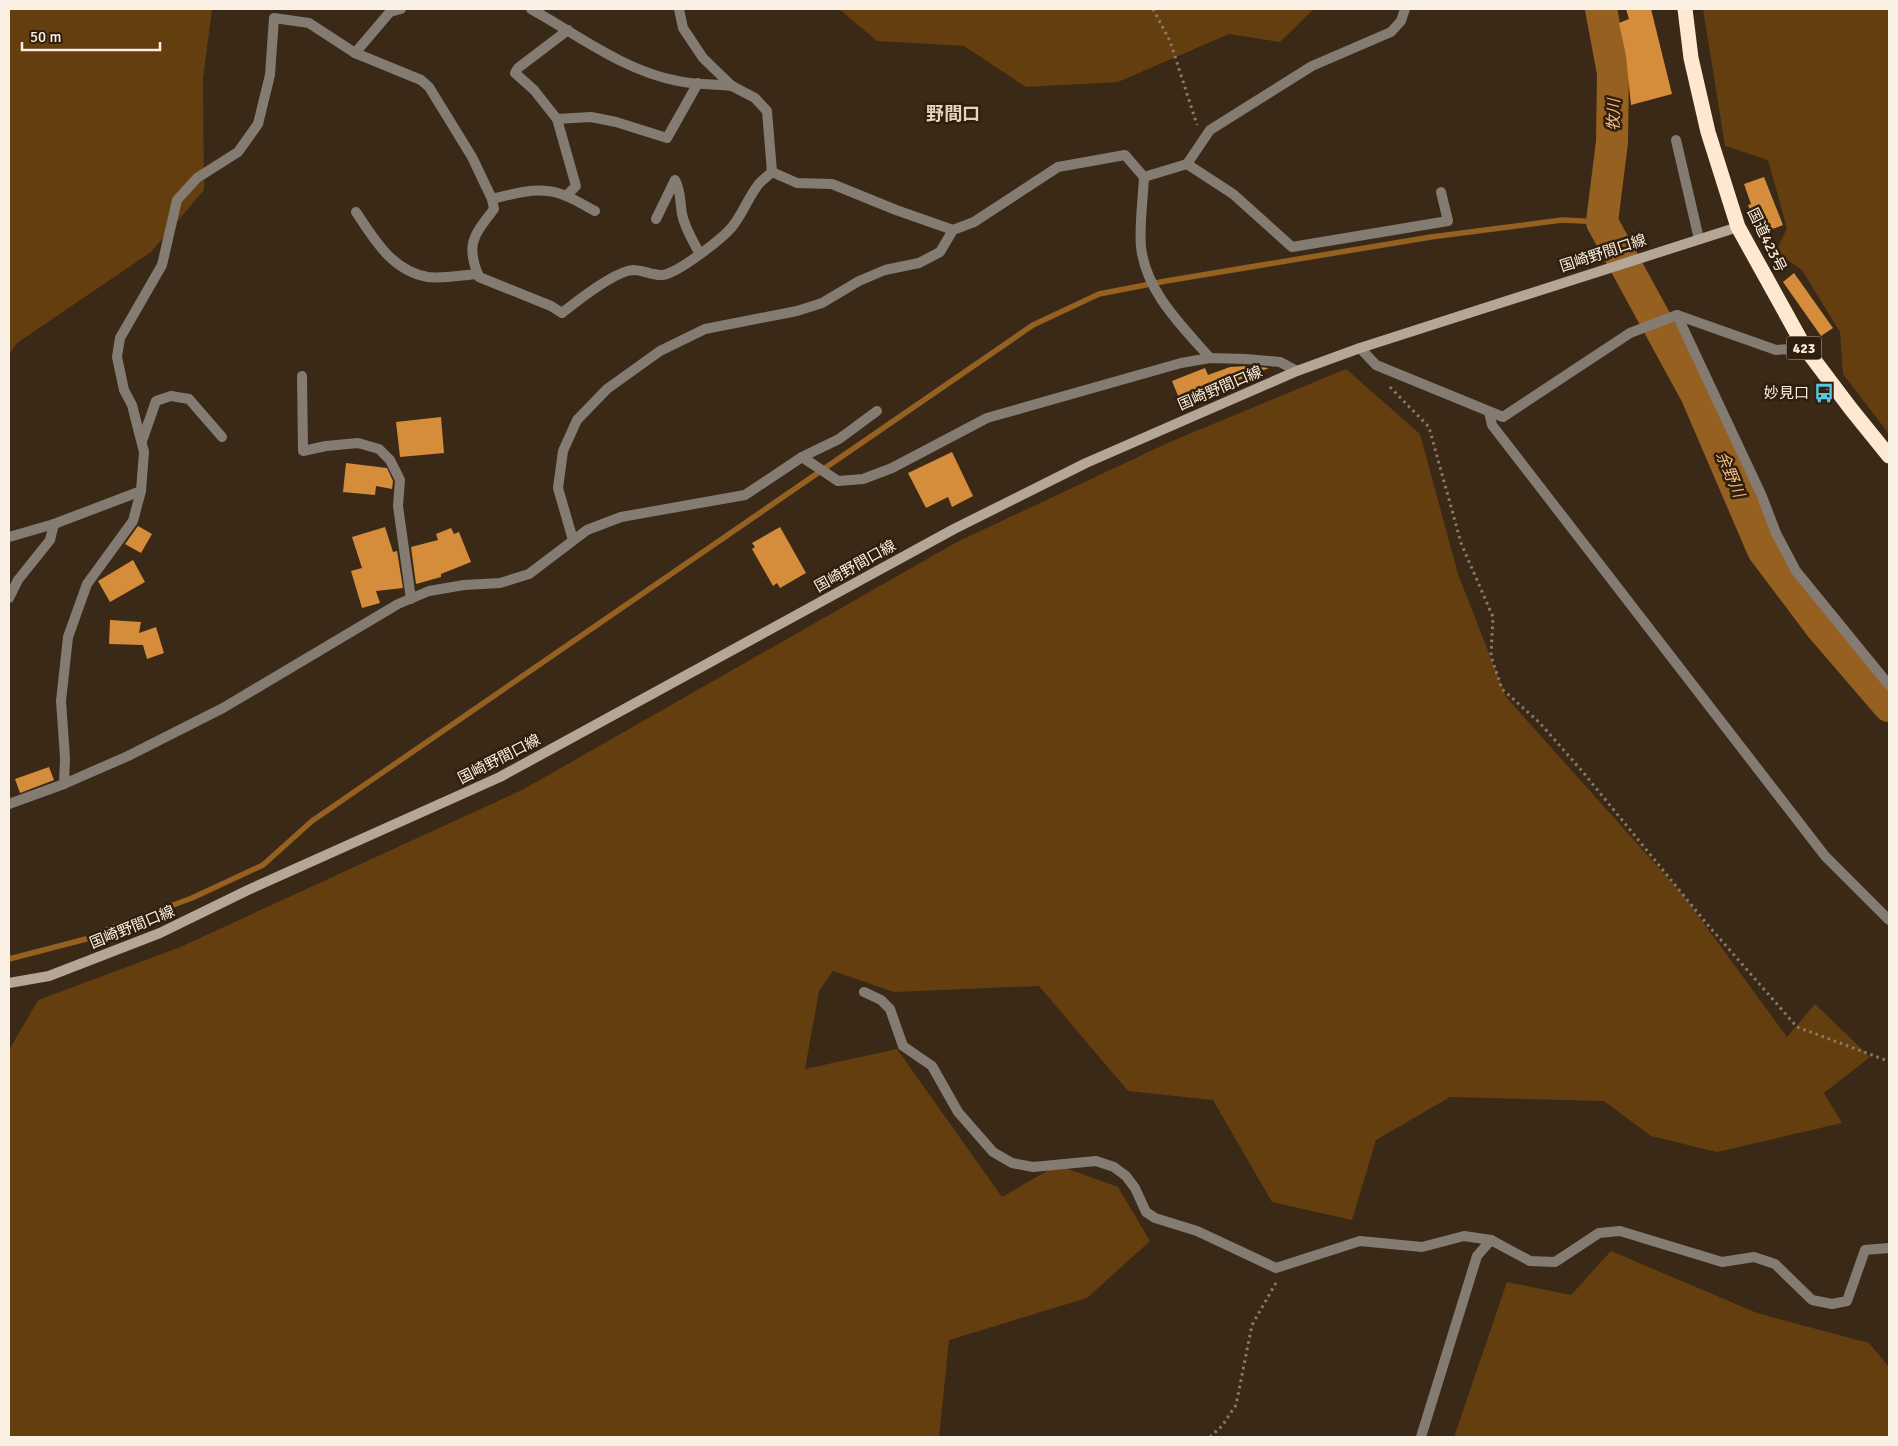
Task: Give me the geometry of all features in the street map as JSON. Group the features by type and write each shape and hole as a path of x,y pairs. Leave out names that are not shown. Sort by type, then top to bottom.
{"highway":[{"name":"国道423号","path":"1685,9 1691,58 1708,132 1738,227 1804,348 1889,456"}],"main road":[{"name":"国崎野間口線","path":"9,983 49,976 160,933 265,882 500,778 954,529 1086,463 1297,371 1360,348 1642,256 1738,227"}],"street":[{"path":"355,53 390,12 401,9"},
{"path":"531,9 610,55 643,70 678,81 732,86"},
{"path":"679,9 683,28 702,58 732,86 756,98 767,111 772,172"},
{"path":"1144,177 1187,164 1210,130 1312,66 1391,32 1401,21 1405,9"},
{"path":"64,784 66,758 61,701 68,637 87,584 133,521 141,492 144,452 132,405 124,390 117,357 120,338 162,265 177,200 197,178 238,152 258,124 270,75 275,14 308,23 355,53 412,76 429,87 472,157 492,199 494,209 475,234 472,250 479,277 551,306 562,313 577,300 608,280 631,270 645,271 657,276 667,274 700,254 732,227 759,184 772,172"},
{"path":"566,196 576,186 557,118 534,90 515,73 518,68 568,30"},
{"path":"557,118 591,117 616,122 667,138 698,83"},
{"path":"1676,140 1699,239"},
{"path":"772,172 796,184 832,184 952,230 974,222 1058,167 1125,155 1144,177 1141,247 1146,268 1162,302 1210,358"},
{"path":"1187,164 1232,194 1292,247 1448,221 1441,192"},
{"path":"656,219 674,180 678,186 683,216 689,234 700,254"},
{"path":"492,199 518,193 547,191 566,196 594,211"},
{"path":"356,212 383,252 407,270 429,277 478,274"},
{"path":"573,540 558,488 563,451 577,420 607,389 660,351 705,329 822,303 858,281 885,270 919,263 940,252 952,230"},
{"path":"1360,348 1376,365 1503,417 1630,333 1677,315 1776,350 1804,348"},
{"path":"1677,315 1761,494 1776,533 1796,571 1889,686"},
{"path":"802,457 838,481 863,479 892,468 987,418 1181,363 1210,358 1280,362 1297,371"},
{"path":"302,376 303,451 326,446 358,443 379,449 390,460 397,473 400,480 398,506 411,599"},
{"path":"142,442 156,401 171,396 189,399 222,438"},
{"path":"9,804 64,784 128,756 223,708 398,604 429,591 464,585 500,583 529,574 587,530 621,517 745,495 802,457 839,439 877,411"},
{"path":"1488,412 1492,425 1825,856 1889,920"},
{"path":"9,537 54,524 141,492"},
{"path":"9,598 18,580 50,540 54,524"},
{"path":"864,992 880,1000 890,1009 903,1046 932,1066 958,1112 993,1152 1012,1163 1033,1167 1096,1161 1114,1167 1126,1176 1135,1188 1146,1212 1155,1218 1197,1231 1276,1268 1360,1241 1422,1247 1464,1236 1491,1240 1530,1261 1555,1262 1599,1233 1620,1231 1722,1262 1754,1257 1775,1264 1812,1300 1832,1304 1847,1301 1865,1250 1889,1248"},
{"path":"1421,1437 1477,1256 1491,1240"}],"path":[{"path":"1153,9 1170,41 1202,141"},
{"path":"1376,365 1384,381 1429,427 1461,543 1493,617 1491,656 1502,689 1539,722 1582,771 1707,924 1797,1027 1888,1062"},
{"path":"1210,1437 1222,1426 1236,1405 1252,1325 1281,1274 1280,1267"}],"shaded area":[{"path":"9,9 212,9 203,79 204,190 151,252 17,343 9,354"},
{"path":"839,9 1314,9 1280,42 1229,34 1118,82 1026,87 964,46 877,41"},
{"path":"1703,9 1889,9 1889,434 1843,374 1840,332 1802,270 1776,252 1787,228 1768,160 1725,146"},
{"path":"1346,369 1420,434 1458,574 1506,697 1683,895 1787,1037 1815,1004 1870,1057 1824,1093 1842,1123 1717,1152 1651,1136 1604,1101 1450,1097 1376,1140 1352,1220 1272,1202 1213,1100 1128,1091 1039,986 894,992 833,971 819,991 805,1069 897,1049 1002,1197 1057,1165 1118,1187 1150,1241 1087,1298 949,1340 939,1437 9,1437 9,1050 38,1000 178,948 524,789 957,542 1172,441"},
{"path":"1611,1251 1757,1313 1869,1343 1889,1367 1889,1437 1454,1437 1507,1282 1571,1295"}],"building":[{"path":"1626,9 1651,9 1672,94 1631,105 1626,56 1619,23 1629,19"},
{"path":"1764,177 1783,225 1759,234 1748,205 1751,204 1744,184"},
{"path":"1794,273 1833,328 1821,336 1783,282"},
{"path":"1230,367 1269,368 1181,403 1172,381 1205,368 1208,375"},
{"path":"441,417 444,453 400,457 396,422"},
{"path":"952,452 973,496 952,507 948,497 926,508 908,473"},
{"path":"346,463 387,468 393,481 392,489 376,486 375,495 343,492"},
{"path":"138,526 152,534 141,553 125,544"},
{"path":"385,527 393,552 397,551 403,588 376,591 380,603 362,608 351,571 362,568 352,537"},
{"path":"780,527 806,573 780,588 777,583 773,586 752,549 755,547 752,543"},
{"path":"451,528 454,534 459,532 471,562 441,574 441,577 416,584 411,547 438,540 436,534"},
{"path":"133,560 145,582 110,602 98,581"},
{"path":"110,620 141,622 139,633 156,627 164,653 147,659 143,645 109,644"},
{"path":"49,767 54,780 20,793 15,779"}],"waterway":[{"name":"余野川","path":"1601,9 1613,73 1612,142 1602,222 1696,394 1763,550 1821,627 1889,706"},
{"path":"9,959 90,938 108,929 192,898 263,865 312,821 1033,325 1099,294 1431,237 1562,220 1602,222"}],"place":[{"name":"妙見口","path":"1824,393"}],"district":[{"name":"野間口","path":"953,114"}],"water label":[{"name":"牧川","path":"1613,115"}]}
